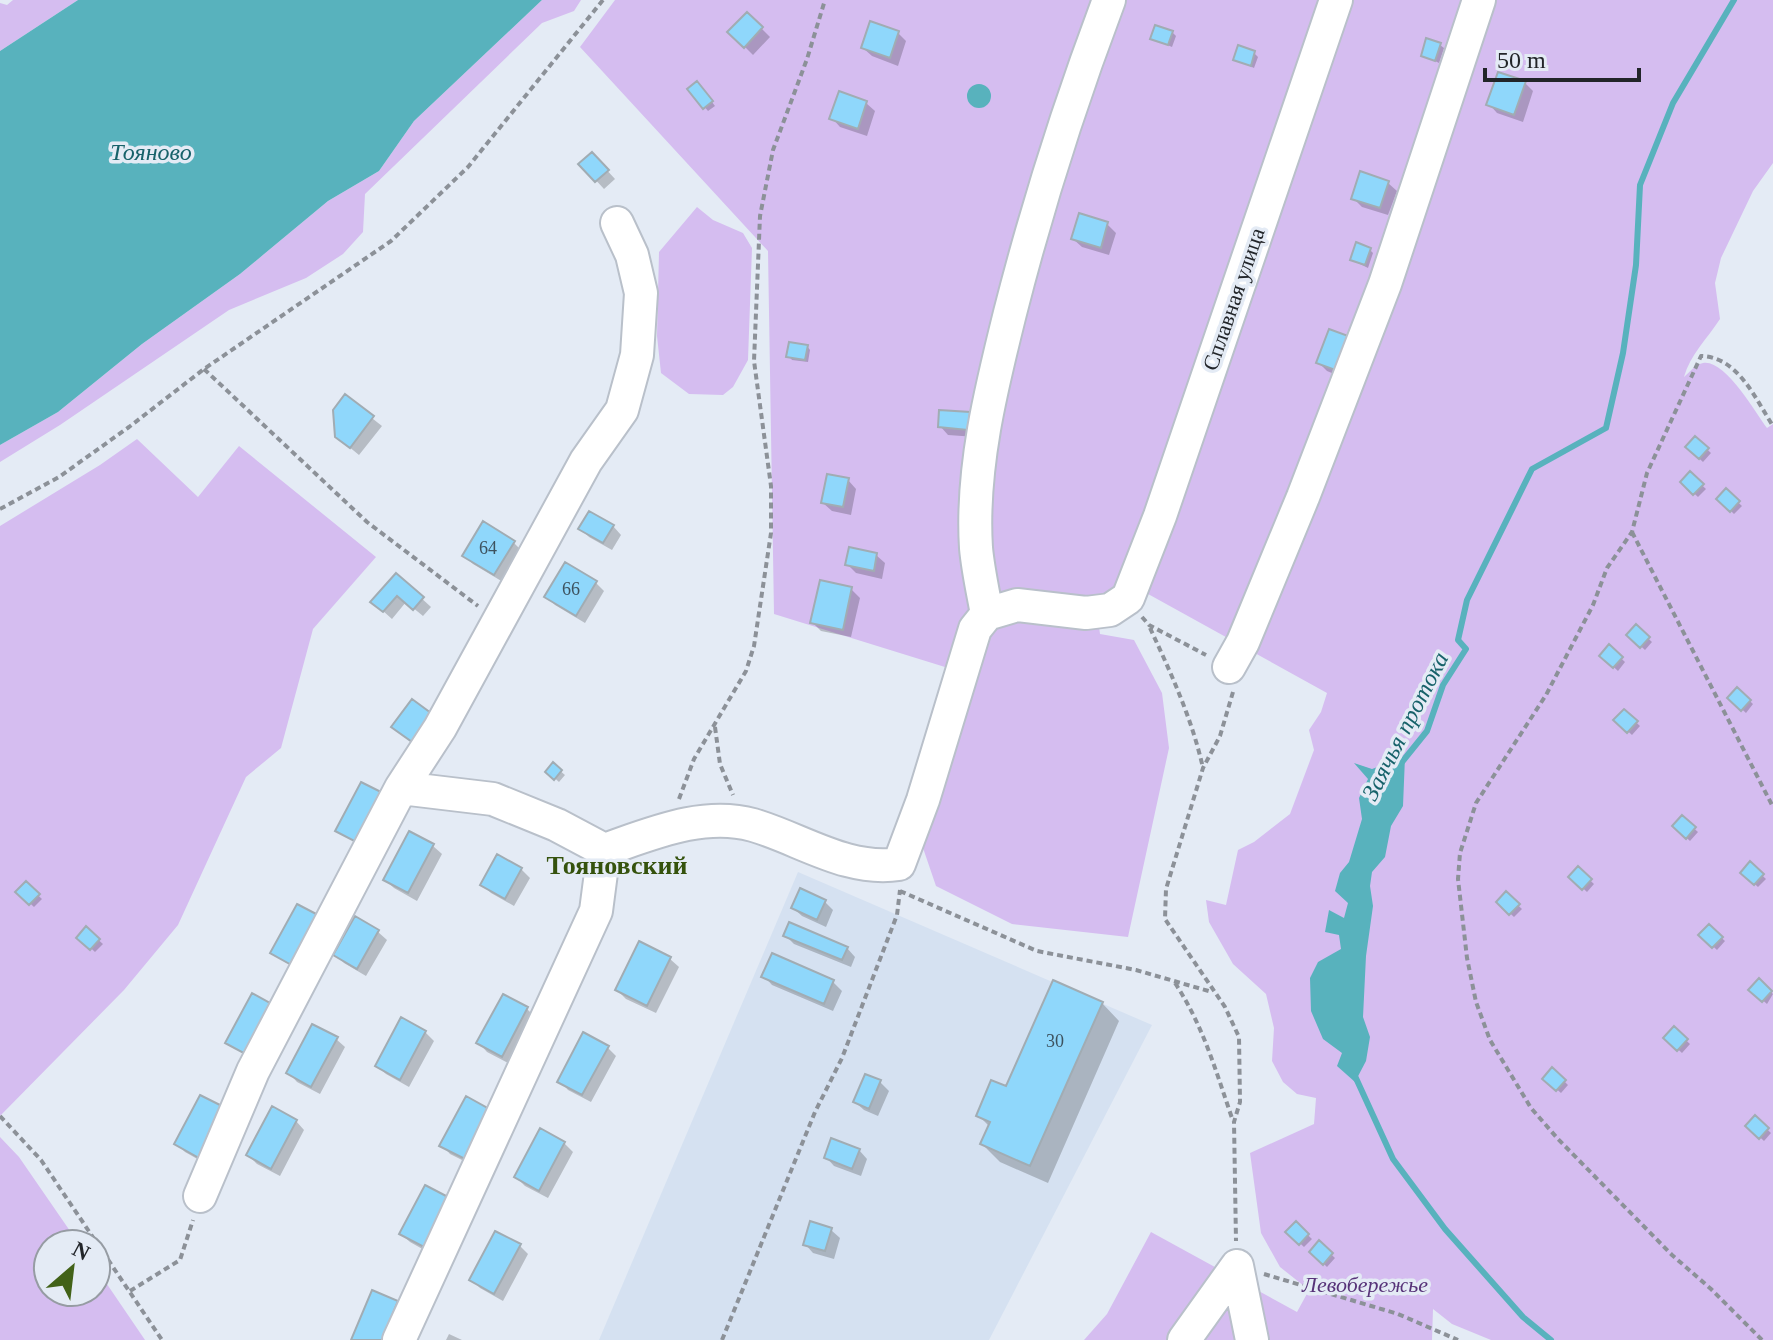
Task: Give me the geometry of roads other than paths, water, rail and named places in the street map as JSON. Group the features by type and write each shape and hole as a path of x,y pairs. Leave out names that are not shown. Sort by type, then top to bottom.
{"street":[{"path":"401,788 493,799 557,825 604,850 703,820 751,824 846,860 877,867 900,878 975,629 987,614 976,548 977,506 978,479 993,383 1024,260 1072,98 1109,0"},
{"name":"Сплавная улица","path":"987,614 1017,605 1086,613 1110,610 1128,598 1160,516 1336,0"},
{"path":"1229,667 1243,642 1303,497 1385,284 1479,0"},
{"path":"200,1196 253,1071 401,788 440,728 586,461 622,410 637,355 641,293 632,255 617,223"},
{"path":"399,1340 596,911 604,850"},
{"path":"1184,1340 1237,1266 1252,1340"}],"water":[{"name":"Тояново","path":"78,0 542,0 414,121 379,171 328,201 240,274 142,344 58,412 0,445 0,51"},
{"path":"979,84 988,87 991,96 988,105 979,108 970,105 967,96 970,87"},
{"path":"1405,757 1403,806 1391,826 1385,857 1372,872 1370,886 1373,906 1366,956 1363,1017 1370,1037 1366,1061 1355,1082 1337,1066 1342,1053 1323,1039 1311,1011 1310,978 1318,962 1341,949 1339,935 1325,932 1329,910 1344,918 1348,903 1335,891 1340,873 1349,862 1362,819 1359,798 1368,779 1354,763 1372,769"}],"waterway":[{"name":"Заячья протока","path":"1402,762 1427,731 1443,685 1466,649 1458,640 1467,600 1532,469 1606,428 1623,353 1636,265 1640,185 1673,103 1734,0"},
{"name":"Заячья протока","path":"1355,1076 1393,1159 1445,1229 1523,1317 1551,1340"}],"district":[{"name":"Тояновский","path":"617,865"}],"park label":[{"name":"Левобережье","path":"1365,1284"}]}
